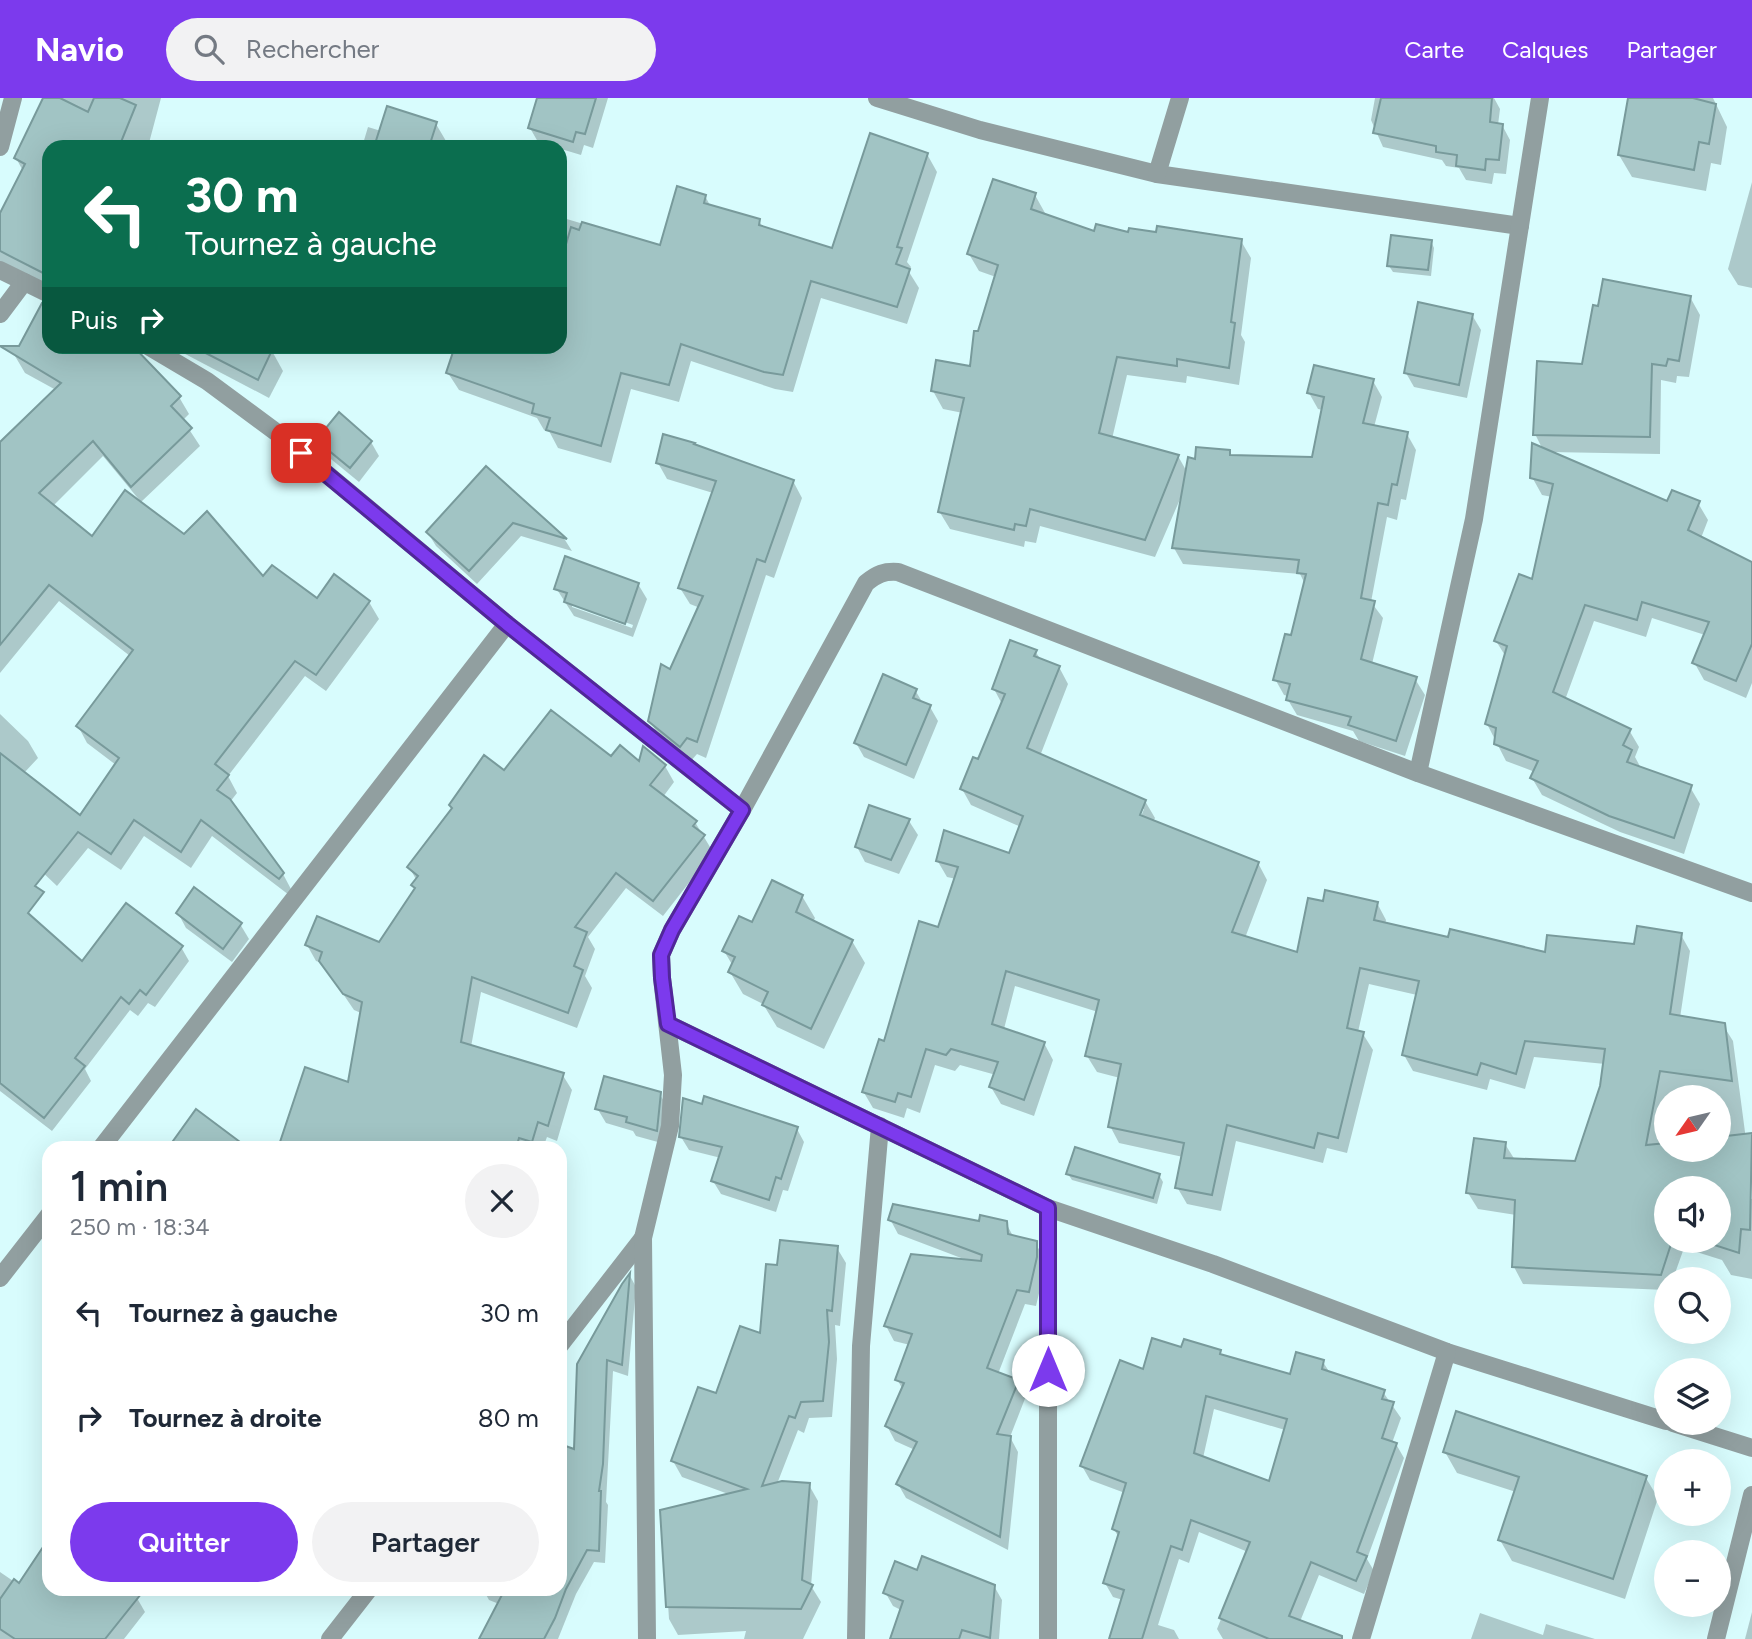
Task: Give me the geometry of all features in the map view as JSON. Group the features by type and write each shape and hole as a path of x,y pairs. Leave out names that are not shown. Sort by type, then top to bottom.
{"street":[{"path":"0,147 13,98"},
{"path":"877,98 980,130 1157,174 1520,226"},
{"path":"1157,174 1180,98"},
{"path":"1418,773 1474,519 1540,98"},
{"path":"0,270 42,291"},
{"path":"0,314 24,282"},
{"path":"161,354 207,381 280,435 507,624 742,810"},
{"path":"647,1639 643,1238 670,1126 673,1075 661,955 672,930 742,810 866,583 875,575 886,571 911,577 1418,773 1752,893"},
{"path":"106,1141 507,624"},
{"path":"668,1024 1048,1208 1213,1264 1447,1352 1654,1417"},
{"path":"856,1639 861,1346 880,1126"},
{"path":"1048,1208 1048,1639"},
{"path":"0,1278 42,1224"},
{"path":"567,1336 643,1238"},
{"path":"1361,1639 1447,1352"},
{"path":"1710,1435 1752,1448"},
{"path":"1716,1639 1752,1495"},
{"path":"330,1639 364,1596"}],"building":[{"path":"43,98 60,98 88,112 94,98 120,98 136,105 122,140 42,140 42,272 0,251 0,213 25,164 14,158"},
{"path":"537,98 596,98 585,134 576,132 573,142 528,128"},
{"path":"1381,98 1492,98 1490,122 1503,124 1499,160 1486,159 1485,170 1456,166 1457,155 1436,152 1436,146 1373,133"},
{"path":"1628,98 1693,98 1716,104 1709,144 1699,142 1694,170 1618,155"},
{"path":"387,106 437,122 431,140 376,140"},
{"path":"870,133 928,153 897,247 902,248 896,264 910,269 897,307 811,281 783,375 764,372 681,344 669,385 621,373 601,446 546,430 550,418 532,413 534,404 446,373 452,354 567,354 567,241 571,227 579,230 582,222 660,245 677,186 706,195 704,203 760,219 759,225 832,248"},
{"path":"993,179 1036,193 1031,209 1094,231 1096,224 1128,232 1129,228 1156,232 1157,226 1242,239 1231,322 1235,323 1229,368 1177,359 1177,366 1117,357 1099,433 1179,455 1145,540 1030,509 1026,526 1015,524 1014,530 938,512 964,398 931,391 936,360 970,366 974,331 978,331 998,265 967,254"},
{"path":"1391,235 1432,240 1428,270 1387,266"},
{"path":"1603,279 1691,296 1679,361 1668,359 1666,366 1652,364 1650,437 1533,435 1537,361 1582,364 1593,305 1598,306"},
{"path":"1418,302 1473,314 1459,385 1404,373"},
{"path":"42,303 42,354 141,354 181,396 171,406 192,428 131,487 93,441 39,493 92,536 125,490 184,534 207,511 263,576 272,565 317,598 334,574 370,601 316,675 295,661 215,764 229,775 217,790 230,799 284,873 279,879 201,820 181,852 134,820 111,854 78,832 35,886 44,892 28,913 82,961 126,903 183,946 146,995 140,990 129,1004 121,997 75,1058 85,1066 44,1118 0,1083 0,753 80,815 119,758 76,726 133,650 49,585 0,645 0,442 61,383 0,346 19,346"},
{"path":"208,354 270,354 258,380"},
{"path":"1314,365 1374,379 1363,423 1408,432 1397,485 1392,484 1388,505 1378,503 1361,598 1375,601 1361,659 1417,677 1396,741 1348,725 1351,717 1286,700 1290,684 1273,680 1285,634 1291,635 1306,574 1297,573 1299,560 1172,548 1188,457 1195,459 1196,447 1230,450 1230,455 1312,457 1324,397 1307,393"},
{"path":"339,412 372,441 350,468 316,440"},
{"path":"663,434 695,443 794,480 765,562 757,559 697,742 687,738 680,747 648,721 661,664 670,669 703,596 678,588 716,481 656,463"},
{"path":"1532,443 1667,501 1672,490 1700,501 1688,530 1752,562 1752,644 1736,681 1692,663 1709,622 1642,602 1637,620 1585,605 1553,692 1631,729 1623,745 1632,750 1627,762 1692,785 1674,838 1609,816 1530,778 1538,761 1494,744 1496,728 1485,724 1507,646 1494,641 1519,574 1532,579 1553,484 1530,478"},
{"path":"486,466 567,539 513,523 469,571 426,532"},
{"path":"565,556 639,583 625,624 564,602 567,593 554,589"},
{"path":"1010,640 1037,650 1034,656 1060,666 1027,748 1146,800 1140,815 1259,862 1232,932 1297,952 1308,898 1323,901 1325,890 1378,902 1374,920 1448,937 1450,929 1545,952 1547,935 1634,944 1637,926 1682,933 1670,1014 1725,1023 1732,1081 1660,1071 1657,1085 1654,1085 1654,1103 1646,1145 1654,1144 1654,1162 1731,1162 1731,1135 1752,1133 1750,1230 1741,1229 1739,1253 1731,1250 1731,1176 1654,1176 1654,1253 1668,1253 1664,1267 1654,1267 1654,1275 1512,1267 1515,1200 1466,1193 1474,1138 1506,1142 1504,1158 1575,1161 1600,1086 1605,1049 1525,1041 1516,1074 1481,1063 1477,1075 1402,1055 1419,981 1360,968 1347,1028 1364,1032 1338,1138 1318,1133 1314,1148 1227,1125 1212,1195 1175,1188 1184,1143 1108,1127 1121,1064 1085,1056 1099,1000 1006,971 992,1024 1045,1042 1024,1100 989,1087 998,1062 951,1049 946,1055 926,1049 911,1097 898,1093 895,1102 862,1092 879,1039 884,1041 919,921 938,927 958,867 936,861 944,830 1009,853 1023,816 960,789 973,757 978,759 1005,694 992,689"},
{"path":"883,674 917,689 913,698 931,705 906,765 854,743"},
{"path":"551,710 611,756 620,745 639,761 643,746 666,765 650,785 697,821 693,826 705,835 653,901 616,873 575,927 587,932 574,966 583,970 568,1013 472,977 461,1042 564,1073 548,1126 538,1122 532,1141 519,1138 518,1141 280,1141 305,1067 348,1082 362,1002 343,994 319,961 322,952 305,945 317,916 379,942 415,888 411,885 418,876 407,867 452,808 449,805 484,755 504,770"},
{"path":"869,805 910,819 891,860 855,847"},
{"path":"772,880 803,895 796,912 853,940 811,1029 762,1005 768,992 728,972 735,957 722,951 739,916 752,922"},
{"path":"194,887 242,923 223,949 176,913"},
{"path":"604,1076 661,1092 657,1131 626,1122 627,1117 595,1109"},
{"path":"704,1096 798,1127 781,1179 776,1177 769,1200 711,1181 722,1147 679,1137 683,1098 702,1104"},
{"path":"196,1109 239,1141 173,1141"},
{"path":"1075,1147 1160,1174 1153,1198 1066,1174"},
{"path":"893,1204 979,1221 980,1215 1007,1221 1008,1234 1037,1241 1037,1257 1029,1292 1017,1290 987,1368 1019,1380 997,1434 1011,1436 1000,1537 896,1484 917,1442 885,1426 904,1383 895,1380 912,1334 884,1326 911,1254 981,1261 982,1255 888,1220"},
{"path":"780,1240 838,1246 832,1311 827,1310 829,1342 823,1401 801,1402 795,1418 789,1416 762,1486 782,1481 810,1483 802,1580 813,1585 801,1609 666,1607 660,1510 747,1489 671,1461 698,1387 716,1393 740,1326 760,1333 766,1264 777,1265"},
{"path":"630,1273 622,1365 607,1360 603,1464 599,1491 599,1551 587,1550 567,1587 567,1446 574,1449 577,1364"},
{"path":"1152,1338 1181,1347 1184,1339 1221,1350 1220,1354 1290,1374 1296,1352 1324,1360 1322,1369 1385,1390 1382,1399 1394,1402 1382,1438 1397,1443 1357,1552 1367,1556 1356,1581 1311,1562 1289,1616 1342,1636 1342,1639 1269,1639 1219,1618 1250,1542 1191,1520 1182,1550 1171,1546 1142,1639 1109,1639 1124,1590 1103,1583 1119,1532 1112,1529 1126,1483 1080,1466 1120,1360 1143,1369","holes":["1206,1396 1287,1419 1269,1481 1194,1453"]},
{"path":"1456,1411 1647,1476 1613,1579 1498,1540 1519,1477 1443,1452"},
{"path":"42,1548 42,1596 139,1596 105,1639 15,1639 0,1629 0,1599 14,1579 19,1583"},
{"path":"922,1556 995,1585 990,1638 962,1630 959,1639 890,1639 903,1601 883,1593 895,1561 917,1570"},
{"path":"501,1596 563,1596 544,1639 479,1639"}],"route":[{"path":"301,453 507,624 742,810 672,930 661,955 668,1024 1048,1208 1048,1370"}]}
